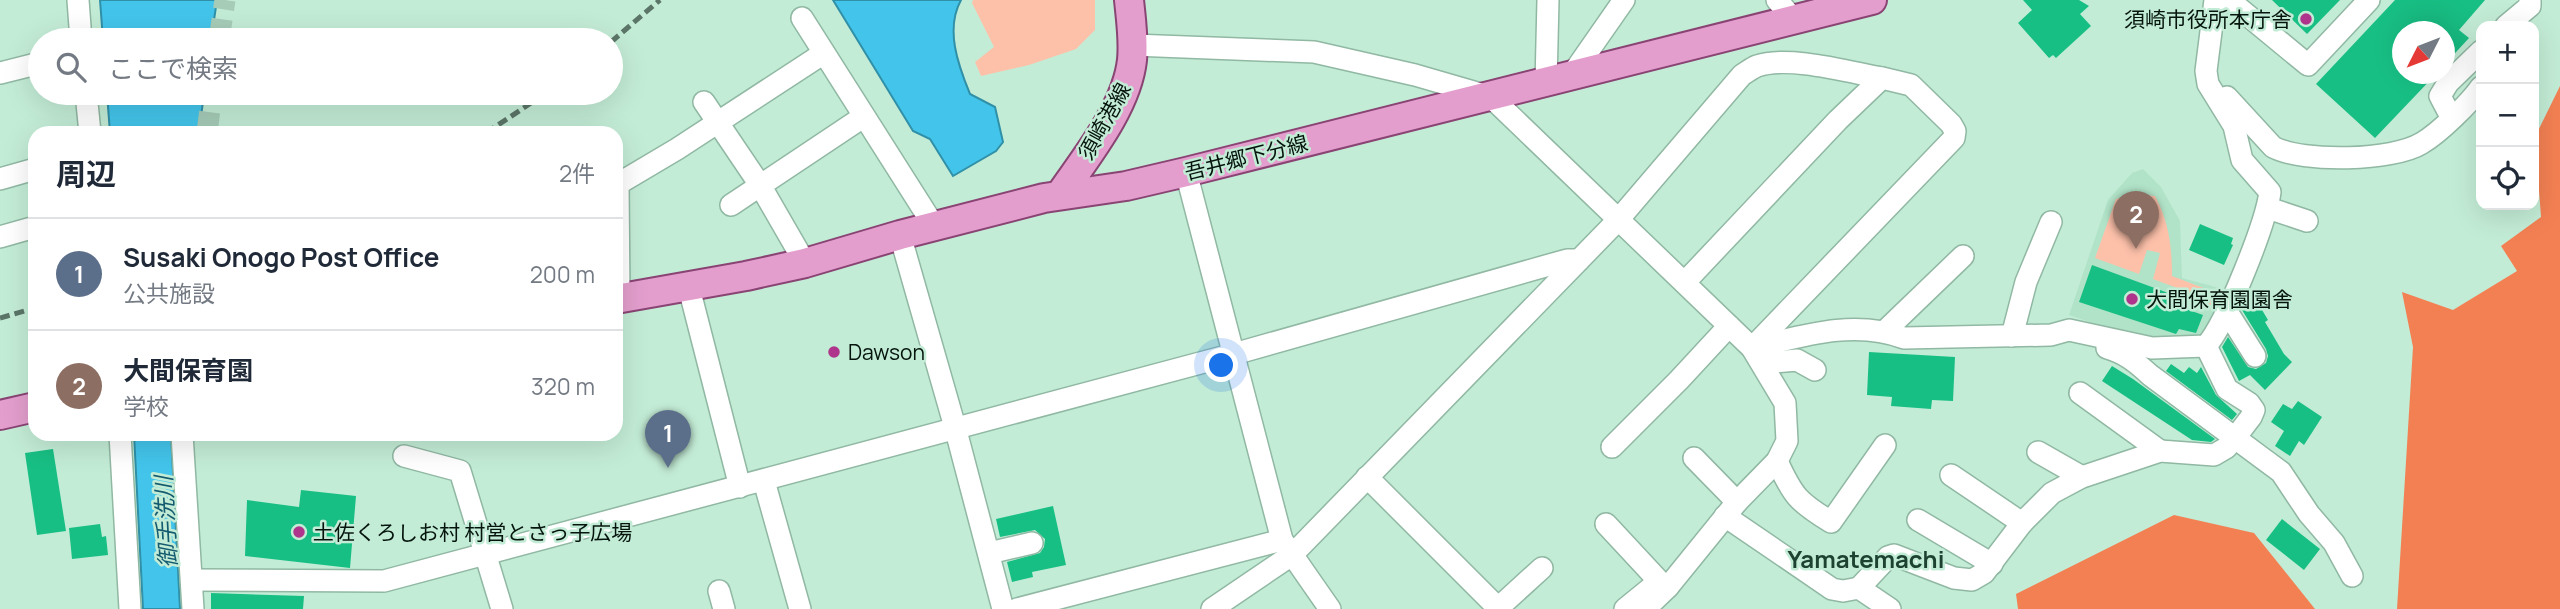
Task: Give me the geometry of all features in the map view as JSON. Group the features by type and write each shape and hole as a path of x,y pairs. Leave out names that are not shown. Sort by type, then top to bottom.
{"main road":[{"name":"須崎港線","path":"1060,195 1119,104 1127,82 1133,46 1129,0"},
{"name":"吾井郷下分線","path":"623,298 689,288 805,263 900,235 1060,195 1126,186 1186,173 1559,80 1786,10 1872,0"},
{"path":"0,415 28,409"}],"street":[{"path":"78,0 80,28"},
{"path":"1548,0 1559,80"},
{"path":"1559,80 1624,0"},
{"path":"1758,356 1826,330 1885,331 1904,338 2051,335 2069,330 2152,348 2206,346 2214,337 2226,310 2268,208 2270,192 2242,160 2234,126 2207,84 2206,71 2215,0"},
{"path":"2229,0 2308,65 2369,0"},
{"path":"2512,21 2529,6 2530,0"},
{"path":"802,18 934,226"},
{"path":"1133,46 1314,52 1415,75 1491,97 1685,282 1758,356 1785,403 1787,441 1777,461 1664,584 1645,609"},
{"path":"623,181 824,53"},
{"path":"2451,117 2440,96 2448,83 2476,56"},
{"path":"1212,609 1367,477 1511,333 1618,220 1742,75 1757,66 1811,65 1911,85 1951,124 1955,131 1954,138 1758,356"},
{"path":"0,73 28,66"},
{"path":"2206,71 2273,147 2282,152 2322,157 2403,152 2423,143 2476,94"},
{"path":"1685,282 1882,78"},
{"path":"704,102 760,186 805,263"},
{"path":"87,105 89,126"},
{"path":"731,205 863,117"},
{"path":"0,179 28,171"},
{"path":"1186,173 1287,547 1330,609"},
{"path":"2268,208 2307,220"},
{"path":"2012,336 2026,282 2051,222"},
{"path":"0,237 28,229"},
{"path":"900,235 1003,609"},
{"path":"1885,331 1963,256"},
{"path":"192,580 384,581 1234,354 1567,260 1579,260"},
{"path":"689,288 740,486"},
{"path":"2226,310 2255,356"},
{"path":"1612,447 1729,326"},
{"path":"2051,335 2117,351 2137,362 2150,375 2281,472 2309,514 2334,543 2352,576"},
{"path":"1694,458 1731,509 1832,589 1843,592 1859,588 1888,557 1894,555 1966,581 1979,577 1992,564 2022,523 2052,493 2082,477 2160,451 2214,455 2226,448 2254,410 2249,403 2227,389 2206,346"},
{"path":"1758,356 1797,360 1815,370"},
{"path":"2080,393 2160,451"},
{"path":"120,441 130,609"},
{"path":"182,441 193,609"},
{"path":"1777,461 1790,490 1804,505 1830,522 1885,445"},
{"path":"2038,452 2082,477"},
{"path":"404,456 460,471 502,609"},
{"path":"1951,475 2022,523"},
{"path":"1367,477 1498,609 1542,568"},
{"path":"764,481 800,609"},
{"path":"1918,520 1992,564"},
{"path":"1606,524 1664,584"},
{"path":"989,553 1032,543"},
{"path":"1017,609 1287,547"},
{"path":"1625,609 1664,584"},
{"path":"1859,588 1890,609"}],"shaded area":[{"path":"973,0 1095,0 1095,30 1076,49 1029,65 981,76 975,62 994,47 972,3"},
{"path":"2560,86 2560,609 2397,609 2413,347 2402,292 2453,310 2517,271 2501,246 2541,217 2539,129"},
{"path":"2143,169 2161,187 2180,221 2182,278 2227,290 2205,338 2151,343 2069,315 2108,200 2132,173"},
{"path":"2135,194 2155,196 2169,235 2172,276 2219,294 2213,310 2192,301 2193,294 2153,279 2160,253 2147,250 2139,274 2095,258 2116,199"},
{"path":"2174,515 2254,533 2315,609 2018,609 2016,594"}],"water":[{"path":"100,0 217,0 213,28 102,28"},
{"path":"833,0 961,0 954,23 955,47 970,94 995,107 1003,142 996,151 953,176 930,139 913,131"},
{"path":"108,105 202,105 200,126 109,126"},
{"name":"御手洗川","path":"134,441 171,441 180,609 143,609"}],"building":[{"path":"2023,0 2079,0 2089,6 2080,14 2091,26 2056,58 2053,55 2049,58 2018,23 2032,10"},
{"name":"須崎市役所本庁舎","path":"2272,0 2340,0 2307,34"},
{"path":"2395,0 2485,0 2459,30 2469,38 2455,53 2455,21 2392,21 2392,84 2426,84 2375,138 2316,84"},
{"path":"2200,224 2233,238 2233,245 2224,265 2189,250"},
{"name":"大間保育園園舎","path":"2092,265 2190,301 2186,309 2203,315 2196,333 2179,329 2176,334 2079,302"},
{"path":"2255,298 2268,320 2265,322 2284,354 2292,362 2265,390 2250,375 2239,381 2222,347 2228,337 2248,367 2256,369 2266,363 2266,349 2242,310 2245,304"},
{"path":"1869,352 1955,357 1953,401 1932,400 1931,409 1891,406 1892,397 1867,395"},
{"path":"2171,364 2184,373 2189,367 2197,373 2201,367 2216,395 2237,414 2232,420 2166,371"},
{"path":"2112,366 2215,439 2211,442 2192,440 2102,381"},
{"path":"2298,401 2322,417 2304,445 2299,441 2290,456 2275,446 2284,431 2271,422 2283,404 2292,409"},
{"path":"53,449 66,531 37,535 25,453"},
{"name":"土佐くろしお村 村営とさっ子広場","path":"301,490 356,496 350,568 245,556 247,500 299,507"},
{"path":"1053,506 1066,565 1032,572 1033,577 1012,582 1007,562 1040,553 1045,539 1035,530 1000,537 996,519"},
{"path":"2282,519 2320,549 2304,570 2266,540"},
{"path":"100,524 102,537 106,536 108,555 72,559 69,528"},
{"path":"211,593 304,596 303,609 211,609"}],"tunnel":[{"path":"221,28 225,0"},
{"path":"208,126 210,105"}],"railway":[{"path":"623,32 660,0"},
{"path":"496,126 528,105"},
{"path":"0,318 28,310"}],"place":[{"name":"須崎市役所本庁舎","path":"2306,19"},
{"name":"大間保育園","path":"2136,249"},
{"name":"大間保育園園舎","path":"2132,299"},
{"name":"Dawson","path":"834,352"},
{"name":"Susaki Onogo Post Office","path":"668,468"},
{"name":"土佐くろしお村 村営とさっ子広場","path":"299,532"}],"district":[{"name":"Yamatemachi","path":"1866,558"}]}
